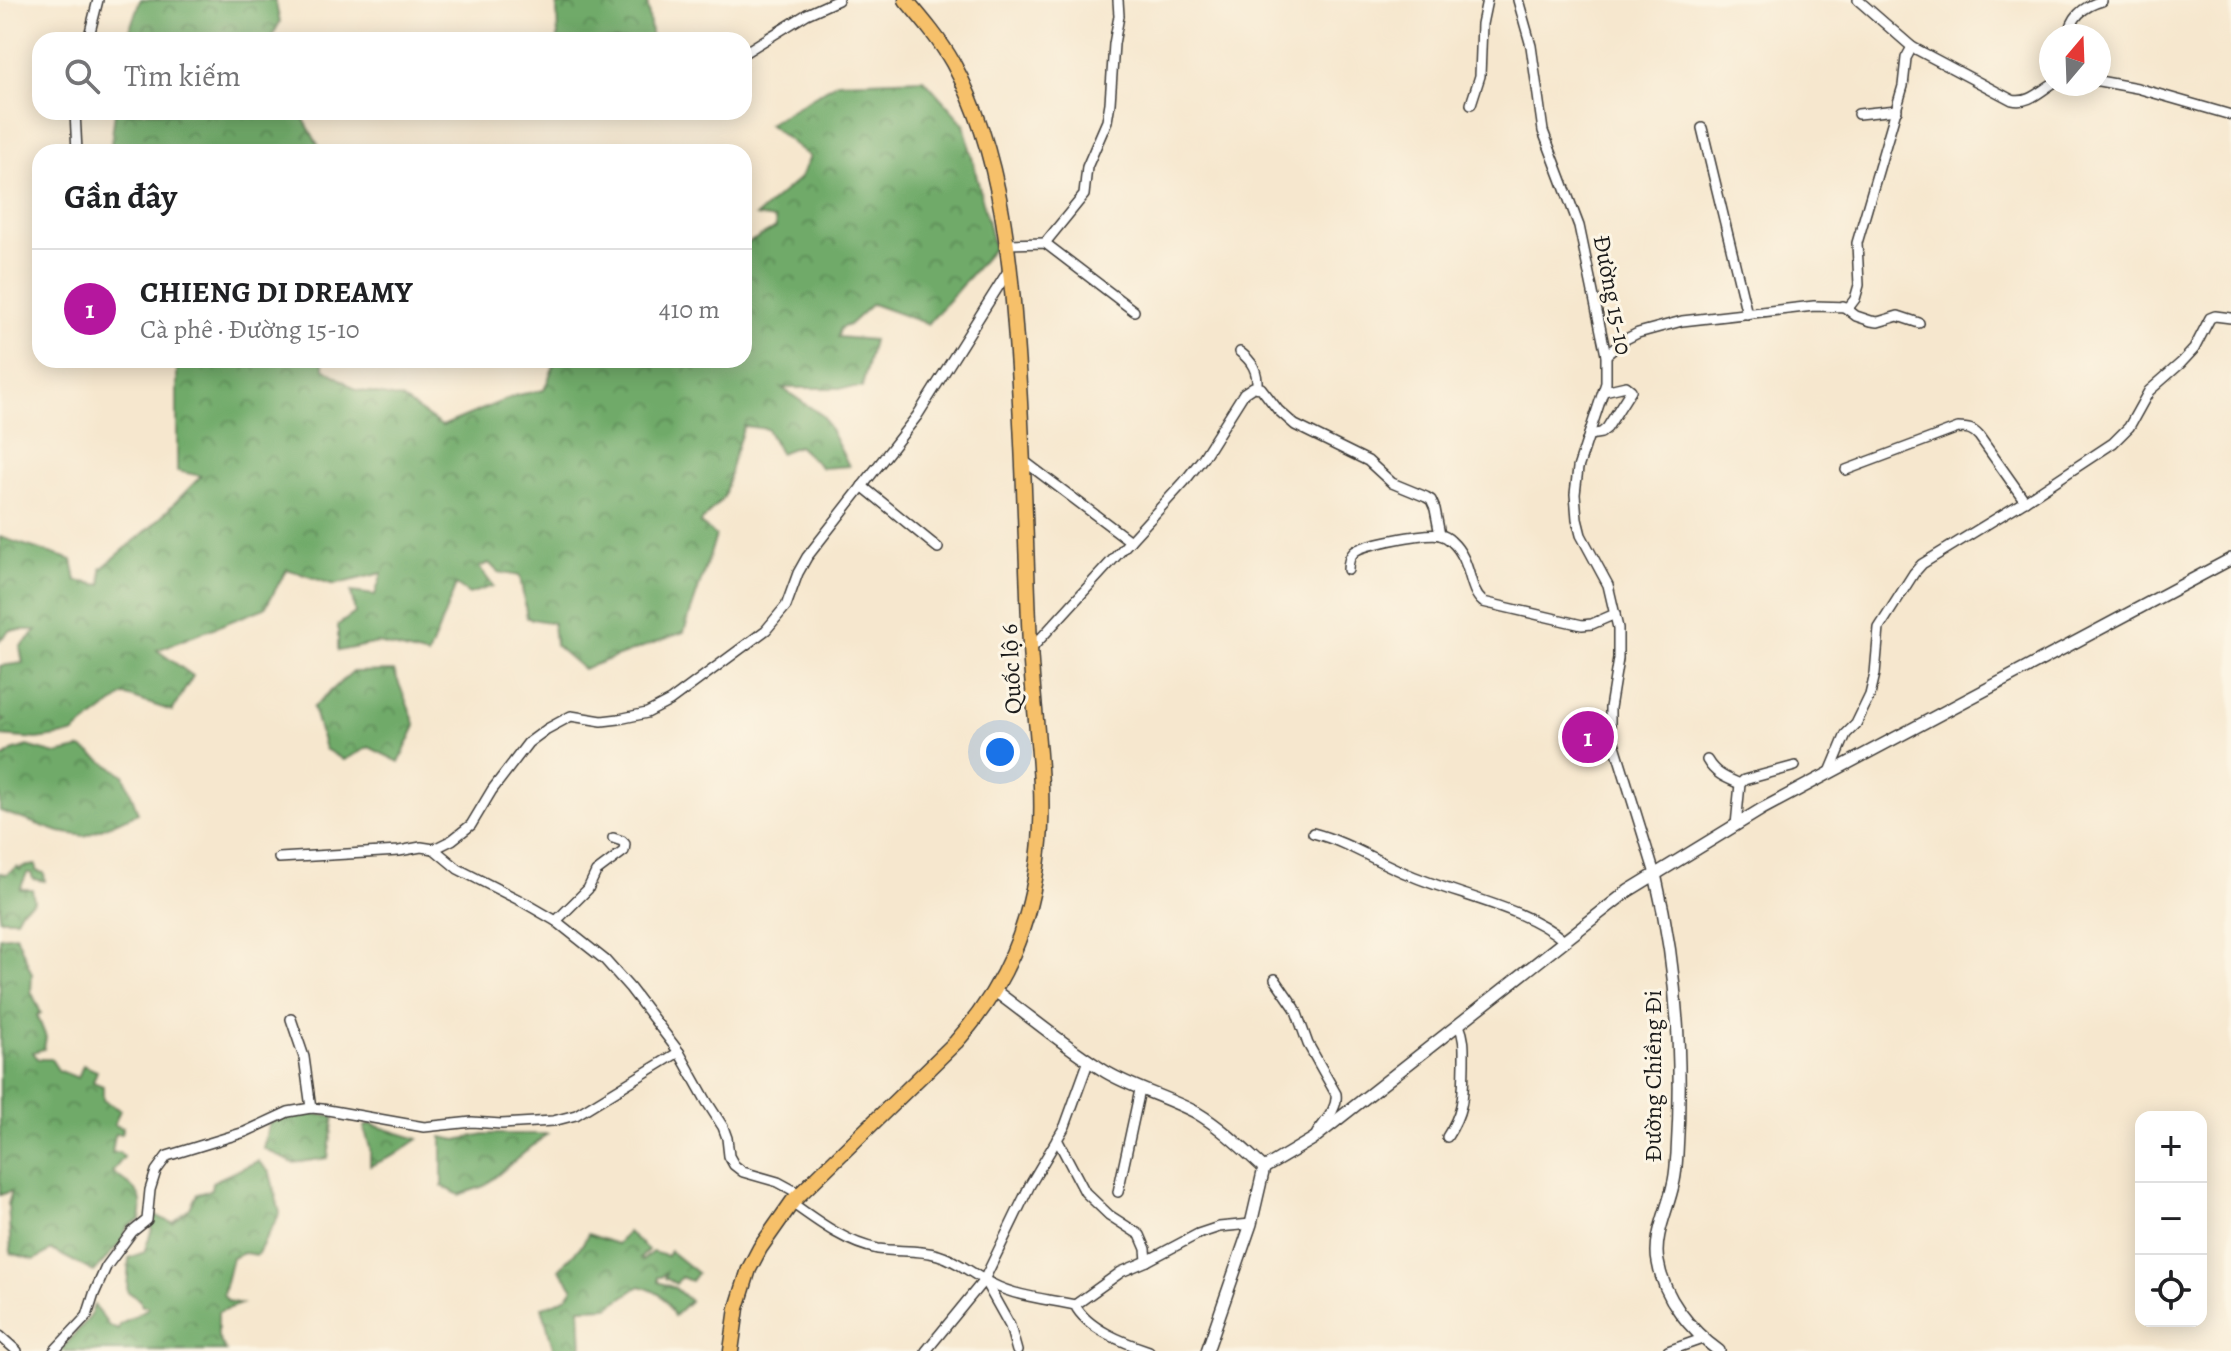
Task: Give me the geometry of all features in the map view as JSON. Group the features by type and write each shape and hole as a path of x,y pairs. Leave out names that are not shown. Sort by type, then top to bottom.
{"highway":[{"name":"Quốc lộ 6","path":"731,1351 737,1308 749,1269 760,1248 796,1198 956,1042 995,991 1014,953 1025,921 1039,851 1041,798 1011,267 992,170 968,93 952,61 928,25 906,0"}],"street":[{"path":"90,32 98,0"},
{"path":"752,48 807,14 838,0"},
{"path":"1045,243 1084,195 1087,167 1107,121 1119,16 1118,0"},
{"path":"1471,104 1480,76 1481,32 1487,0"},
{"name":"Đường 15-10","path":"1518,0 1531,46 1543,131 1579,226 1606,355 1604,391 1576,477 1577,519 1584,543 1608,585 1615,614 1619,652 1610,708 1610,729 1655,874"},
{"path":"1858,0 1912,47 2012,100 2026,101 2039,92"},
{"path":"2072,24 2083,9 2102,1"},
{"path":"1606,355 1626,339 1644,331 1699,318 1814,306 1849,307 1859,285 1857,243 1897,110 1904,65 1912,47"},
{"path":"2111,83 2231,115"},
{"path":"1858,114 1897,110"},
{"path":"75,120 77,144"},
{"path":"1702,128 1747,314"},
{"path":"1007,244 1045,243 1134,311"},
{"path":"434,849 465,831 528,743 547,729 571,716 602,721 647,713 670,701 766,630 786,606 807,557 917,416 1011,267"},
{"path":"1843,306 1856,316 1871,321 1898,316 1919,323"},
{"path":"1830,772 1846,734 1856,724 1870,695 1879,628 1914,573 1935,555 2113,443 2129,427 2149,391 2194,349 2210,318 2231,318"},
{"path":"1240,352 1252,364 1258,379 1257,387"},
{"path":"1589,435 1604,431 1631,390 1626,386 1604,391"},
{"path":"1031,649 1197,466 1249,389 1261,388 1295,425 1368,461 1392,483 1431,500 1440,535"},
{"path":"1846,470 1958,428 1966,428 1979,436 2025,501"},
{"path":"1024,461 1130,541"},
{"path":"862,486 938,548"},
{"path":"1348,570 1350,557 1358,548 1405,538 1440,535 1450,540 1463,554 1475,592 1483,602 1582,625 1615,614"},
{"path":"1207,1351 1251,1224 1264,1168 1313,1139 1628,891 1830,772 2231,559"},
{"path":"1707,760 1720,775 1740,784"},
{"path":"1736,825 1740,784 1744,780 1795,766"},
{"path":"1313,833 1353,847 1413,877 1534,920 1563,940"},
{"path":"556,921 588,889 596,872 624,851 625,844 613,838"},
{"path":"279,858 421,847 434,849 458,869 556,921 581,939 616,972 679,1052 723,1127 729,1156 743,1172 778,1182 832,1230 871,1247 939,1255 1008,1291 1075,1305 1081,1315 1113,1338 1149,1351"},
{"name":"Đường Chiềng Đi","path":"1655,874 1668,928 1675,980 1679,1087 1674,1181 1657,1260 1670,1297 1702,1339 1719,1351"},
{"path":"1275,979 1295,1008 1308,1044 1337,1098 1334,1108 1313,1139"},
{"path":"995,991 1116,1078 1196,1113 1264,1168"},
{"path":"291,1019 304,1057 311,1108"},
{"path":"1447,1137 1456,1123 1464,1093 1464,1038 1459,1025"},
{"path":"54,1351 87,1316 106,1267 132,1232 147,1220 150,1190 156,1171 167,1156 245,1132 288,1112 311,1108 424,1127 472,1122 509,1124 562,1120 576,1115 679,1052"},
{"path":"926,1351 984,1280 1069,1116 1089,1060"},
{"path":"1118,1192 1140,1090"},
{"path":"1057,1139 1085,1192 1109,1215 1140,1235 1147,1261"},
{"path":"1075,1305 1121,1272 1203,1231 1251,1224"},
{"path":"984,1280 1006,1316 1017,1351"},
{"path":"0,1336 17,1351"},
{"path":"1668,1351 1702,1339"}],"green space":[{"path":"140,0 275,0 280,22 274,32 129,32"},
{"path":"573,0 647,1 651,32 558,32 557,5 571,4"},
{"path":"924,79 964,124 994,248 928,324 872,304 849,325 840,328 838,337 873,340 862,388 782,388 823,416 849,466 822,468 798,446 780,453 767,429 744,426 724,497 700,523 716,536 684,632 583,669 555,645 553,623 527,618 520,576 498,572 489,563 479,567 493,586 469,594 456,585 428,656 378,643 338,651 338,625 355,613 351,592 375,595 382,573 334,585 287,569 265,608 157,650 193,676 172,711 124,695 72,734 37,739 0,736 0,723 5,720 0,719 0,666 23,663 20,647 37,630 10,630 0,640 0,537 72,560 76,581 102,585 101,569 152,526 201,476 177,471 177,368 324,368 357,390 402,399 442,426 517,395 544,390 553,368 752,368 752,241 776,228 775,219 756,216 800,178 810,157 768,124 838,82"},
{"path":"114,120 304,120 318,144 111,144"},
{"path":"394,671 416,726 399,762 369,747 344,760 325,749 313,707 352,672"},
{"path":"27,746 56,754 82,748 124,775 138,813 85,836 59,832 0,811 0,756 5,757"},
{"path":"36,865 36,871 44,873 45,881 33,879 31,873 27,873 20,889 32,889 34,901 21,910 16,919 0,919 0,873"},
{"path":"16,935 32,974 31,991 41,1013 37,1015 46,1037 44,1049 33,1052 38,1059 51,1059 58,1070 78,1078 83,1065 97,1071 93,1082 103,1086 103,1100 120,1110 114,1125 123,1128 121,1134 115,1134 112,1153 119,1152 124,1157 112,1172 139,1196 140,1220 127,1227 122,1241 94,1272 52,1250 34,1260 11,1253 8,1204 12,1191 0,1195 0,937"},
{"path":"302,1113 334,1116 328,1158 293,1163 263,1148 269,1123"},
{"path":"370,1124 418,1139 395,1155 370,1166 370,1148 364,1127"},
{"path":"484,1134 547,1134 484,1186 459,1195 442,1186 442,1137 457,1140"},
{"path":"258,1161 270,1173 280,1213 257,1255 244,1253 232,1258 223,1294 228,1301 241,1304 218,1312 218,1338 226,1351 60,1351 89,1318 94,1305 109,1326 118,1330 120,1325 148,1308 127,1291 129,1258 144,1252 152,1229 151,1220 156,1216 173,1223 190,1208 197,1194 211,1190 212,1182"},
{"path":"628,1232 648,1250 640,1259 642,1261 652,1252 667,1256 670,1251 697,1273 691,1281 681,1277 676,1284 665,1278 666,1272 658,1277 658,1282 675,1288 690,1301 674,1316 661,1296 640,1286 608,1307 580,1308 582,1351 554,1351 542,1307 564,1298 573,1287 559,1269 588,1234 617,1244"}],"place":[{"name":"CHIENG DI DREAMY","path":"1588,737"}]}
